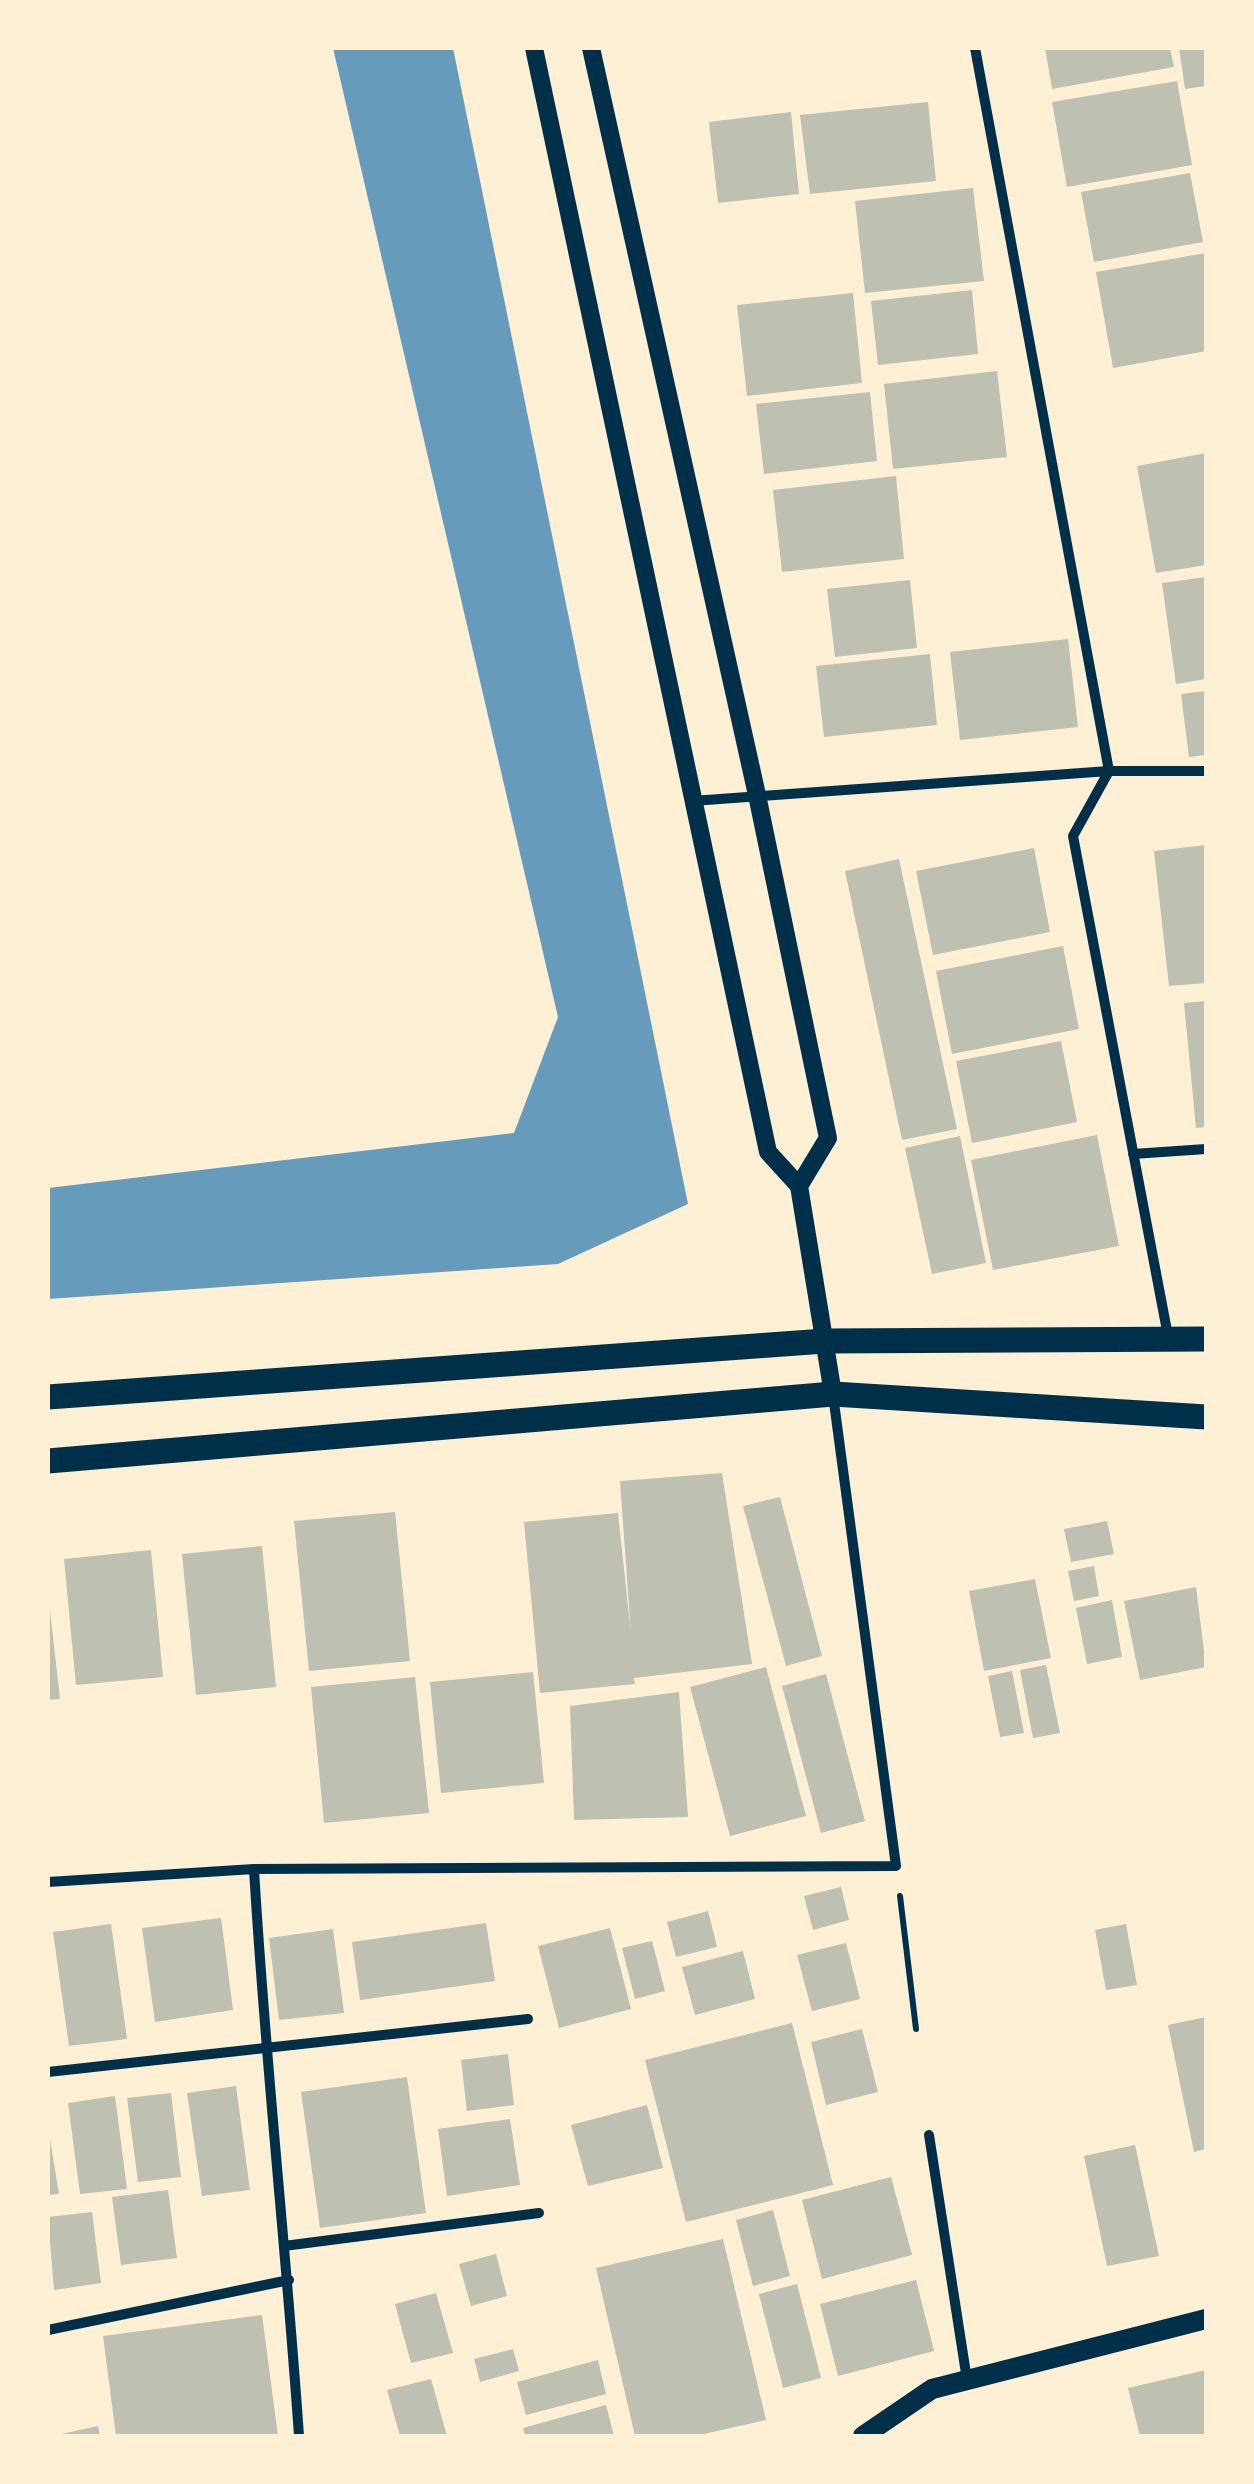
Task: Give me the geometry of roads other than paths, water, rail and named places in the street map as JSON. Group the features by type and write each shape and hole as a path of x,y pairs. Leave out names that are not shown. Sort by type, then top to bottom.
{"main road":[{"path":"48,1397 826,1341 1206,1339"},
{"path":"48,1461 832,1394 1206,1417"},
{"path":"862,2436 932,2389 1206,2318"}],"street":[{"path":"48,1882 254,1869 896,1866 826,1341 799,1186 768,1152 534,48"},
{"path":"591,48 757,795 828,1138 799,1186"},
{"path":"975,48 1109,771 1072,836 1168,1338"},
{"path":"692,801 1109,771 1206,771"},
{"path":"1132,1154 1206,1148"},
{"path":"254,1869 264,2050 289,2280 299,2436"},
{"path":"48,2072 528,2019"},
{"path":"928,2134 967,2380"},
{"path":"284,2246 539,2213"},
{"path":"48,2330 289,2280"}],"water":[{"path":"333,48 453,48 688,1204 558,1264 48,1299 48,1188 514,1133 558,1017"}]}
